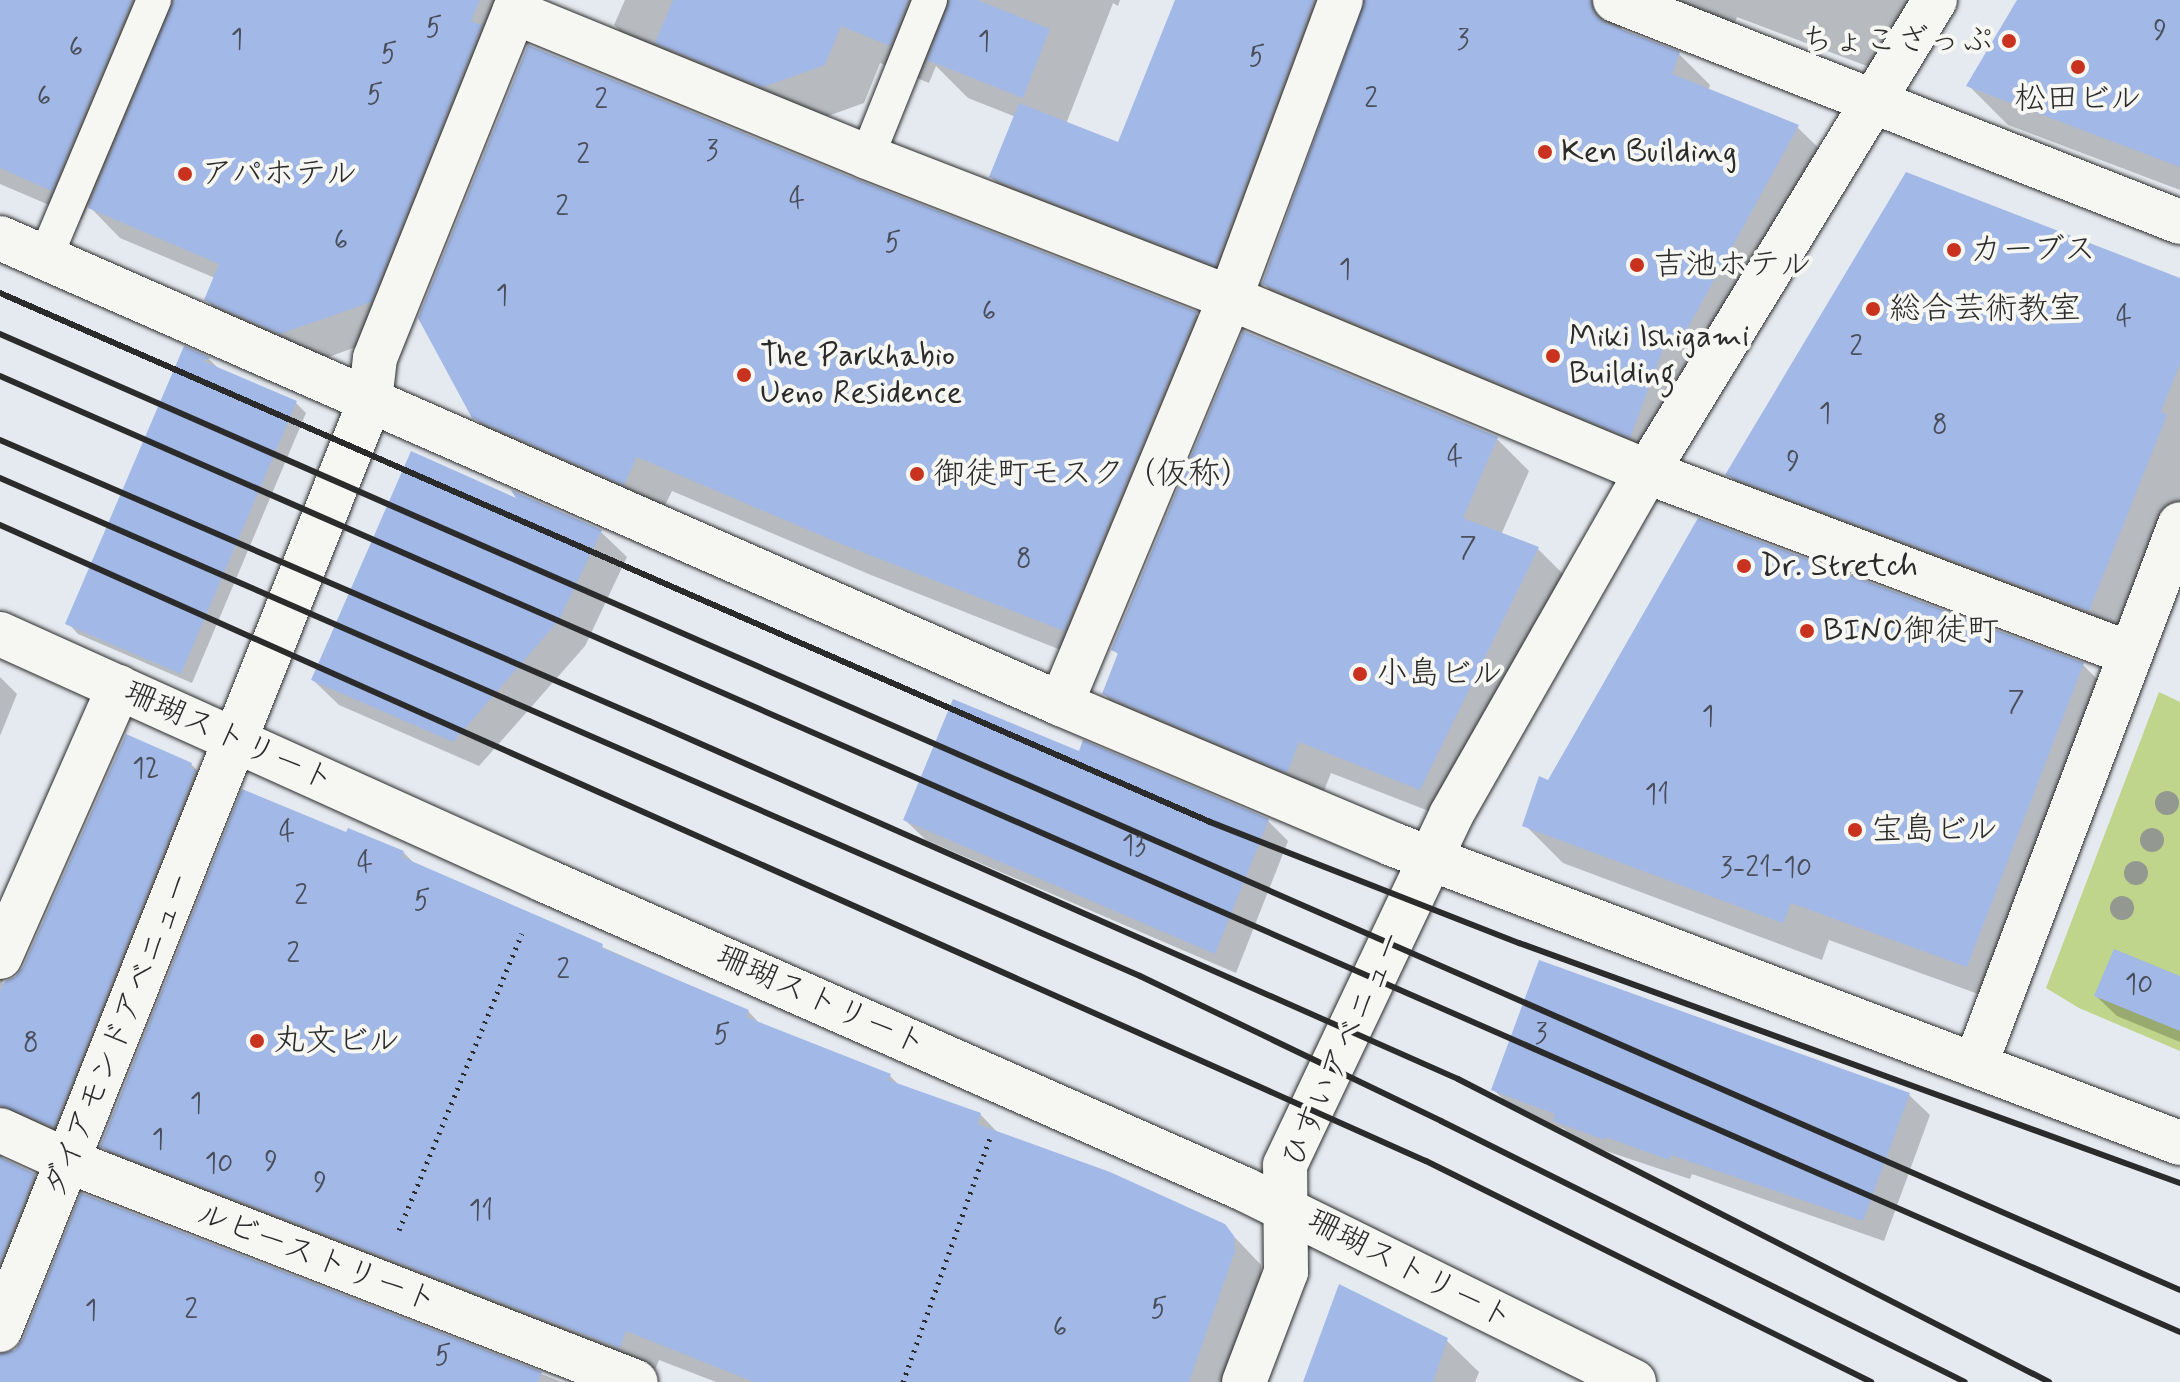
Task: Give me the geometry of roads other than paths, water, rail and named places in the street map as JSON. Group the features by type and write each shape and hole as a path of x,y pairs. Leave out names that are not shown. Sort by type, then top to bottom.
{"street":[{"path":"1061,704 1230,298 1341,0"},
{"path":"1615,0 2180,222"},
{"name":"ひすいアベニュー","path":"1244,1382 1286,1272 1288,1209 1285,1165 1451,815 1647,472 1935,0"},
{"path":"516,6 867,157 1230,298 1647,472 2131,654"},
{"name":"ダイアモンドアベニュー","path":"0,1330 370,401 375,358 516,6"},
{"path":"0,238 1061,704 1429,859 1976,1063 2180,1143"},
{"path":"1976,1063 2180,524"},
{"name":"珊瑚ストリート","path":"0,634 544,880 1009,1083 1288,1209 1634,1382"},
{"path":"0,957 119,687"},
{"name":"ルビーストリート","path":"0,1130 68,1161 636,1382"}],"lane":[{"path":"45,258 154,0"},
{"path":"867,157 930,0"}],"railway":[{"path":"0,293 1210,822 1519,943 2180,1183"},
{"path":"0,334 2180,1290"},
{"path":"0,376 2180,1332"},
{"path":"0,440 649,721 1458,1079 2049,1382"},
{"path":"0,478 1140,976 1441,1121 1965,1382"},
{"path":"0,525 1426,1161 1871,1382"}],"place":[{"name":"ちょこざっぷ","path":"2009,41"},
{"name":"松田ビル","path":"2078,67"},
{"name":"Ken Building","path":"1545,152"},
{"name":"アパホテル","path":"185,174"},
{"name":"カーブス","path":"1954,250"},
{"name":"吉池ホテル","path":"1637,265"},
{"name":"総合芸術教室","path":"1873,309"},
{"name":"Miki Ishigami Building","path":"1553,356"},
{"name":"The Parkhabio Ueno Residence","path":"744,375"},
{"name":"御徒町モスク（仮称）","path":"917,474"},
{"name":"Dr. Stretch","path":"1744,566"},
{"name":"BINO御徒町","path":"1807,631"},
{"name":"小島ビル","path":"1360,674"},
{"name":"宝島ビル","path":"1855,830"},
{"name":"丸文ビル","path":"257,1041"}]}
